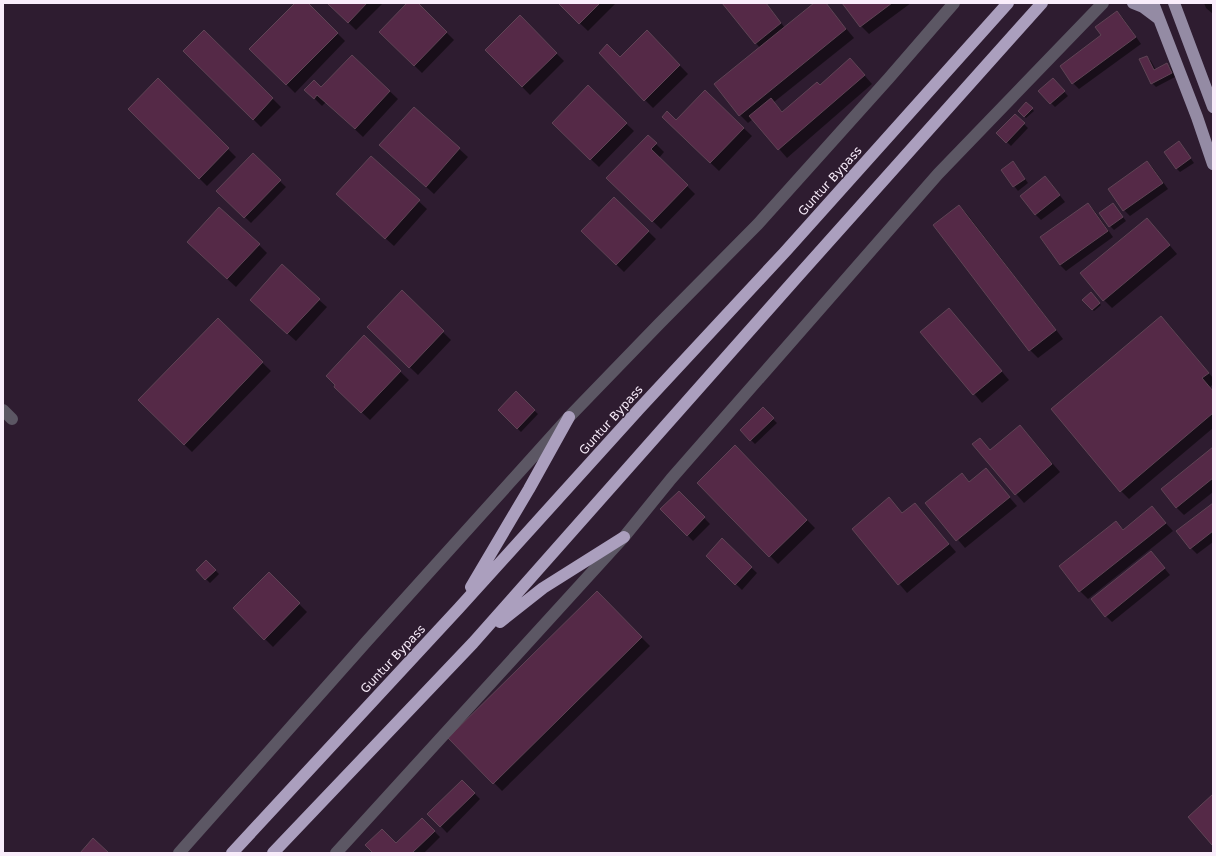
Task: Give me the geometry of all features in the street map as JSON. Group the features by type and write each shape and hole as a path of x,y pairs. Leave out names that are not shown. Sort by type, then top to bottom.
{"highway":[{"name":"Guntur Bypass","path":"232,853 784,253 1008,3"},
{"path":"273,853 473,643 1042,3"},
{"path":"459,608 570,417"},
{"path":"473,643 543,588 624,537"}],"main road":[{"path":"1133,3 1143,7 1160,20"},
{"path":"1153,3 1213,164"},
{"path":"1174,3 1213,107"}],"street":[{"path":"179,853 362,646 570,417 758,224 954,3"},
{"path":"336,853 624,537 671,479 938,174 1104,3"}],"building":[{"path":"295,3 308,3 338,33 286,85 249,49"},
{"path":"327,3 367,3 348,23"},
{"path":"407,3 418,3 447,32 414,66 379,32"},
{"path":"558,3 600,3 579,24"},
{"path":"722,3 766,3 781,23 755,44"},
{"path":"814,3 826,3 846,29 739,116 714,84"},
{"path":"842,3 892,3 860,27"},
{"path":"1117,11 1136,37 1072,84 1060,66 1101,35 1095,27"},
{"path":"520,15 557,53 522,87 485,50"},
{"path":"204,30 273,98 253,120 183,51"},
{"path":"647,30 680,65 644,101 599,53 607,44 620,57"},
{"path":"352,55 390,91 355,129 317,95 314,99 304,90 314,80 321,87"},
{"path":"1147,56 1154,70 1167,63 1172,73 1151,84 1139,59"},
{"path":"850,58 865,75 778,150 749,116 771,98 782,112 817,82 820,85"},
{"path":"158,78 229,148 199,179 128,109"},
{"path":"1053,78 1065,91 1050,104 1038,91"},
{"path":"588,85 627,123 590,160 552,123"},
{"path":"705,90 744,128 710,163 662,117 667,111 676,120"},
{"path":"1026,102 1033,108 1024,117 1018,111"},
{"path":"414,107 460,148 426,187 379,145"},
{"path":"1015,114 1025,123 1006,143 996,133"},
{"path":"648,135 657,143 651,149 688,185 652,222 606,178"},
{"path":"1179,141 1191,158 1176,169 1164,152"},
{"path":"253,153 281,180 244,218 216,191"},
{"path":"371,156 420,200 385,239 336,194"},
{"path":"1013,161 1025,179 1013,187 1001,170"},
{"path":"1147,161 1163,183 1123,211 1108,189"},
{"path":"1045,176 1060,195 1035,215 1020,196"},
{"path":"614,197 649,231 616,265 581,231"},
{"path":"1088,203 1108,231 1060,265 1040,237"},
{"path":"1113,203 1123,217 1109,227 1099,213"},
{"path":"959,205 1056,330 1029,351 933,225"},
{"path":"219,207 260,244 227,279 187,242"},
{"path":"1147,218 1170,245 1103,301 1080,273"},
{"path":"282,264 320,299 287,334 250,300"},
{"path":"402,290 444,331 409,368 367,327"},
{"path":"1091,292 1100,303 1092,310 1082,300"},
{"path":"949,308 1002,371 973,395 920,332"},
{"path":"1161,316 1209,373 1202,378 1213,391 1213,413 1120,492 1051,409"},
{"path":"218,318 263,362 184,445 138,400"},
{"path":"364,335 401,371 361,413 334,387 335,385 326,376"},
{"path":"516,391 535,410 517,429 498,410"},
{"path":"763,407 774,418 750,441 740,430"},
{"path":"1020,425 1052,464 1015,495 972,444 980,438 990,450"},
{"path":"735,445 807,520 769,557 697,483"},
{"path":"1213,447 1213,478 1176,508 1161,489"},
{"path":"986,468 1010,497 956,541 925,503 962,473 969,482"},
{"path":"679,491 705,517 687,536 660,509"},
{"path":"889,497 902,513 915,503 949,544 898,585 852,529"},
{"path":"1213,503 1213,531 1190,549 1176,531"},
{"path":"1152,506 1166,523 1079,592 1059,566 1116,521 1123,530"},
{"path":"722,538 752,567 735,585 706,556"},
{"path":"1151,551 1165,568 1105,617 1091,599"},
{"path":"206,560 216,570 205,580 196,570"},
{"path":"269,572 300,603 264,640 233,608"},
{"path":"597,591 642,637 493,784 448,738"},
{"path":"462,780 475,793 440,827 427,814"},
{"path":"1213,794 1213,844 1212,845 1188,817"},
{"path":"422,818 435,831 412,853 373,853 365,845 382,829 396,843"},
{"path":"93,838 109,853 80,853"}]}
